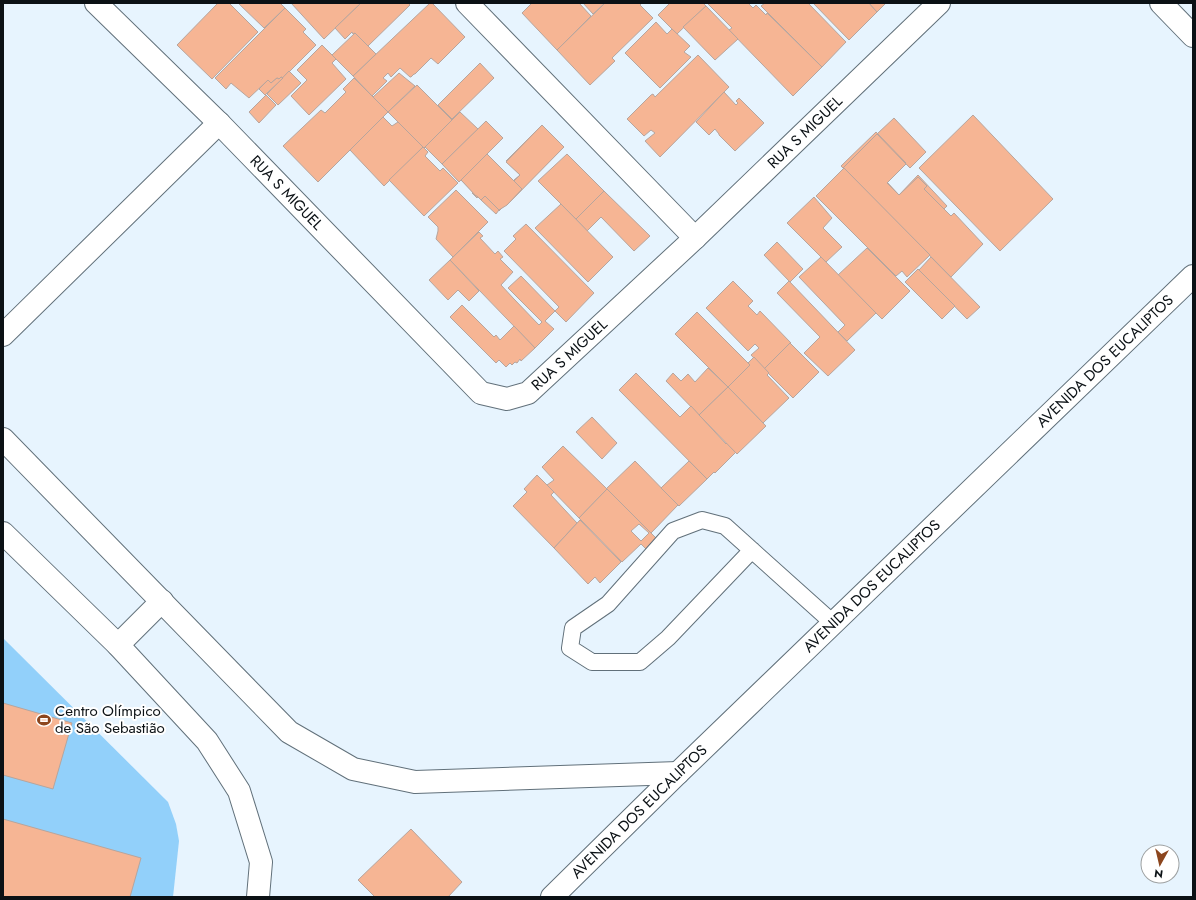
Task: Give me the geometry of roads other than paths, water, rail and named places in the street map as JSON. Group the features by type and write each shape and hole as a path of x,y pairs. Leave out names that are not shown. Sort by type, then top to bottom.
{"street":[{"name":"RUA S MIGUEL","path":"96,3 219,123 481,393 507,399 528,393 695,238 939,3"},
{"path":"1161,3 1193,36"},
{"path":"474,5 695,238"},
{"path":"3,335 219,123"},
{"name":"AVENIDA DOS EUCALIPTOS","path":"552,897 678,773 1193,276"},
{"path":"3,439 289,732 353,769 415,782 678,773"},
{"path":"3,533 118,645 207,740 239,791 261,862 258,897"},
{"path":"118,645 162,602"}],"lane":[{"path":"752,550 668,638 640,662 592,662 570,648 573,628 608,604 673,530 702,520 725,526 752,550 832,624"}],"place":[{"name":"Centro Olímpico de São Sebastião","path":"44,720"}]}
